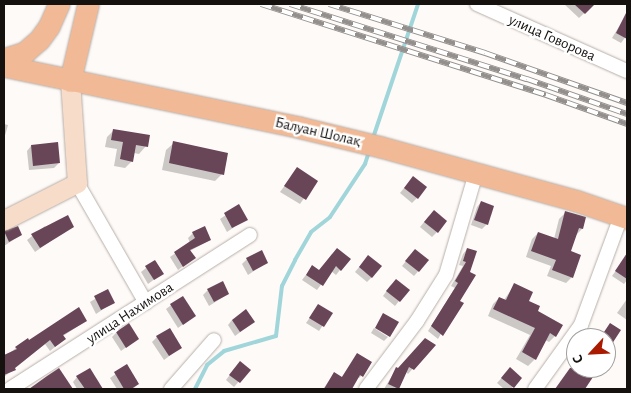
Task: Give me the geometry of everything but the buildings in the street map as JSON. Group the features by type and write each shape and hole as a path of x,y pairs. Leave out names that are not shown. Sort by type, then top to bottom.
{"main road":[{"path":"4,59 25,52 39,40 49,26 59,4"},
{"path":"66,4 65,27 70,81"},
{"path":"70,81 88,4"},
{"name":"Балуан Шолақ","path":"4,66 298,127 476,173 624,217"}],"street":[{"name":"улица Говорова","path":"477,4 627,71"},
{"path":"70,81 77,183 146,303"},
{"path":"366,389 417,321 446,276 476,173"},
{"path":"4,220 77,183"},
{"path":"535,389 581,325 624,217"},
{"name":"улица Нахимова","path":"10,389 250,235"},
{"path":"170,389 214,340"}],"waterway":[{"path":"373,138 418,4"},
{"path":"195,389 207,365 224,351 276,336 282,286 295,260 311,232 330,217 365,164 369,152"}],"railway":[{"path":"261,4 546,95 627,124"},
{"path":"290,4 527,79 627,114"},
{"path":"329,4 485,53 627,103"}]}
